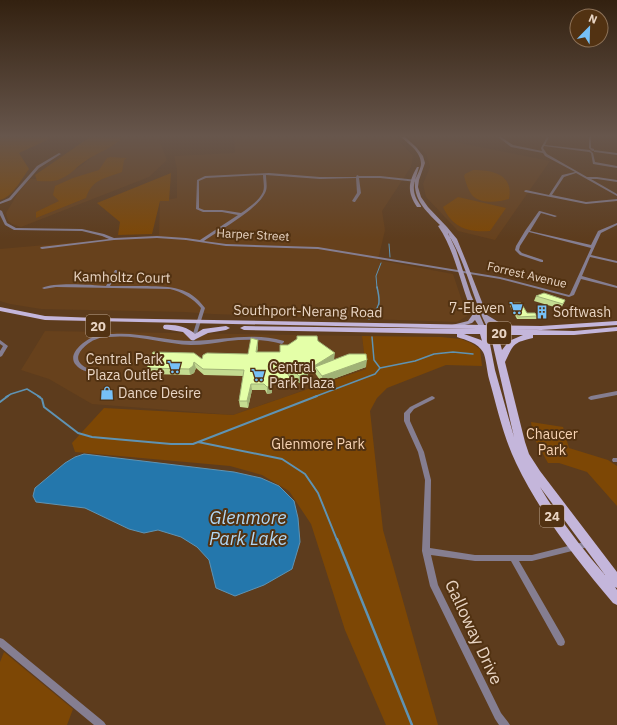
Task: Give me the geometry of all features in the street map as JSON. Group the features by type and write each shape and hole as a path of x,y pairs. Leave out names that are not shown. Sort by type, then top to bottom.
{"main road":[{"path":"417,171 411,188 414,198 420,207 445,234 462,271 467,293 476,315 487,330"},
{"path":"420,171 414,181 420,200 451,233 468,272 484,316 487,330"},
{"name":"Southport-Nerang Road","path":"0,309 26,315 55,319 199,325 454,329 544,333 574,333 617,329"},
{"name":"Southport-Nerang Road","path":"0,315 32,321 68,324 167,327 199,325 226,328 454,329"},
{"path":"454,329 470,322 476,315"},
{"path":"484,316 503,327"},
{"name":"Southport-Nerang Road","path":"487,330 503,327 561,327 617,323"},
{"path":"167,327 188,331 192,333 193,340 206,331 226,328"},
{"path":"454,329 475,340 488,352"},
{"name":"24","path":"487,330 488,352 508,436 520,462 546,507 575,548 617,599"},
{"name":"24","path":"487,330 501,360 520,442 525,455 536,474 617,582"},
{"path":"501,360 505,350 511,342 544,333"}],"street":[{"path":"0,203 10,199 35,171"},
{"path":"572,171 617,195"},
{"path":"550,196 564,176 576,173"},
{"path":"240,214 222,211 203,211 197,208 198,181 205,178 264,174 320,178 357,176 414,181"},
{"path":"201,241 259,200 264,193 264,174"},
{"path":"354,201 359,193 357,176"},
{"path":"588,179 601,178 617,180"},
{"path":"526,191 586,203 617,200"},
{"path":"0,211 6,224 15,228 77,230 114,239"},
{"path":"542,261 521,254 517,250 527,231 540,212 555,216"},
{"name":"Forrest Avenue","path":"462,271 572,296 599,232 604,228 617,224"},
{"path":"527,231 592,247"},
{"name":"Harper Street","path":"42,248 114,239 169,238 239,246 325,249 462,271"},
{"path":"589,256 617,262"},
{"path":"107,287 116,271"},
{"path":"580,277 617,287"},
{"name":"Kamholtz Court","path":"44,288 56,286 177,289 197,300 202,306 199,325 193,340"},
{"path":"106,373 90,371 76,360 82,347 96,338 116,335 140,336 175,342 193,340 211,342 249,338 282,342"},
{"path":"0,342 6,346 0,355"},
{"path":"591,398 617,393"},
{"name":"Galloway Drive","path":"432,398 412,408 407,413 407,421 421,452 428,480 426,551 434,586 498,716 505,725"},
{"path":"426,551 475,558 532,558 588,544"},
{"path":"513,558 561,642"},
{"path":"0,642 100,725"}],"shaded area":[{"path":"72,171 156,171 149,177 21,227 8,221 6,213 18,193 30,179 57,179"},
{"path":"177,171 408,171 382,211 385,230 378,260 453,274 467,316 457,322 185,312 41,309 0,301 0,249 159,235 160,201 177,198"},
{"path":"428,171 543,171 495,240 458,231 426,197 423,184"},
{"path":"45,331 362,336 366,369 233,415 92,404 49,379 21,370"}],"green space":[{"path":"0,171 28,171 17,187 9,195 0,200"},
{"path":"41,171 73,171 62,178 53,181 37,181 35,175"},
{"path":"96,171 122,171 95,183 86,198 36,218 36,212 59,201 53,195 55,186 73,178"},
{"path":"471,171 485,171 500,175 508,184 510,191 509,199 496,202 486,202 474,197 467,185 464,176"},
{"path":"171,173 169,201 160,201 152,234 118,235 120,222 97,203"},
{"path":"458,197 506,208 490,231 468,230 456,224 443,207"},
{"name":"Glenmore Park","path":"362,336 441,337 461,339 480,349 482,366 446,365 387,388 377,398 370,411 383,530 438,725 386,725 345,630 311,524 289,491 262,475 230,466 75,452 72,443 104,408 233,415 366,369"},
{"name":"Chaucer Park","path":"531,422 563,427 569,448 608,460 617,466 617,506 587,472 559,463 548,463 533,436"},
{"path":"4,652 73,709 67,725 0,725 0,662"}],"water":[{"name":"Glenmore Park Lake","path":"84,454 234,472 261,478 279,486 294,501 298,518 300,542 292,569 264,585 235,596 216,588 209,560 197,547 181,537 158,530 144,533 129,529 85,508 36,502 33,496 35,488 65,463"}],"building":[{"path":"544,293 565,300 563,304 536,296"},
{"path":"511,303 521,303 527,313 535,313 537,316 518,317"},
{"path":"297,336 317,336 318,341 335,353 314,366 313,364 305,369 308,373 299,376 296,373 287,373 291,379 284,382 281,378 271,378 270,383 272,386 267,387 264,384 251,384 247,401 239,401 244,370 203,369 194,362 193,366 189,369 147,368 153,352 194,353 202,359 203,355 207,353 248,354 251,338 258,340 256,352 280,352 280,345 288,345 297,339"},
{"path":"349,354 366,354 367,360 322,376 315,367"}],"waterway":[{"path":"389,244 390,257"},
{"path":"377,288 376,276 381,263"},
{"path":"369,319 379,304 377,287"},
{"path":"372,337 374,360 380,368"},
{"path":"380,368 415,361 434,354 453,352 473,354"},
{"path":"314,397 375,374 380,368"},
{"path":"6,397 27,389 40,397"},
{"path":"0,402 8,396"},
{"path":"38,396 42,399 44,407 78,433 92,437 171,444 193,444 198,442"},
{"path":"198,442 317,396"},
{"path":"198,442 282,459 305,474 318,493 337,540"},
{"path":"337,539 412,725"}],"place":[{"name":"7-Eleven","path":"516,308"},
{"name":"Softwash","path":"542,312"},
{"name":"Central Park Plaza Outlet","path":"174,367"},
{"name":"Central Park Plaza","path":"258,375"},
{"name":"Dance Desire","path":"107,393"}]}
